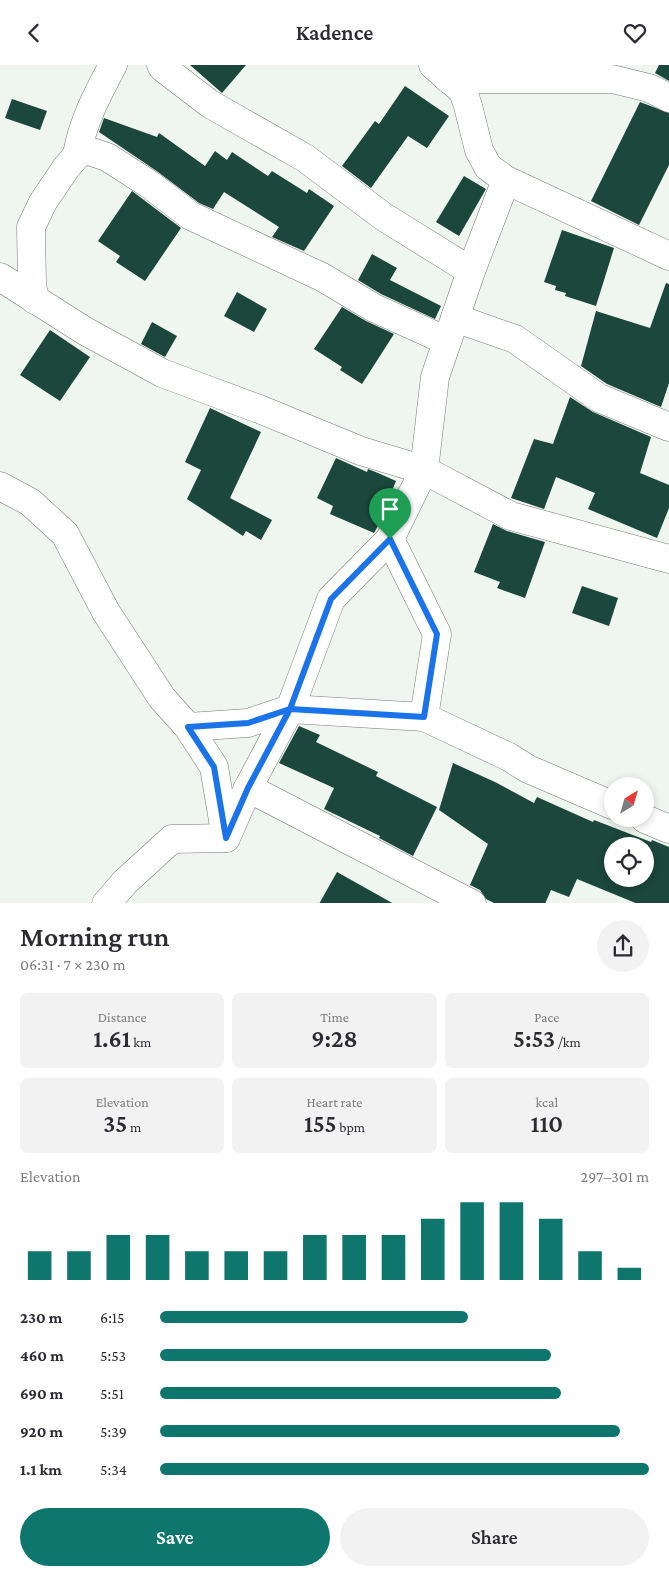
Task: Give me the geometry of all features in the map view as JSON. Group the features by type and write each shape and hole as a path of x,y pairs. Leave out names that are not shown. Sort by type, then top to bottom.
{"street":[{"path":"35,300 32,285 31,227 43,202 76,155 79,137 113,65"},
{"path":"161,65 210,104 305,158 384,217 471,271"},
{"path":"441,72 520,72 612,79 649,88 669,98"},
{"path":"441,72 463,91 479,150 488,167 506,180 669,256"},
{"path":"76,155 86,150 107,157 149,184 191,216 322,277 374,309 451,329 515,339 599,398 669,427"},
{"path":"226,838 248,788 290,709 331,599 390,539 424,470 435,377 471,271 506,180"},
{"path":"0,277 85,331 162,373 259,409 361,451 424,470 511,516 669,559"},
{"path":"0,486 30,502 65,534 106,612 162,698 188,727 214,767 226,838"},
{"path":"390,539 437,634 424,717"},
{"path":"188,727 248,723 290,709 424,717 509,757 528,769 604,802"},
{"path":"248,788 472,903"},
{"path":"654,823 669,829"},
{"path":"106,903 125,882 172,839 226,838"}],"building":[{"path":"190,65 246,65 222,93"},
{"path":"659,65 669,65 669,81 655,73"},
{"path":"405,86 449,116 427,148 408,136 371,188 342,166 375,121 379,124"},
{"path":"12,99 47,111 40,130 5,118"},
{"path":"640,102 669,113 669,165 639,225 591,201"},
{"path":"104,118 157,137 159,133 205,166 215,151 227,160 232,152 268,176 272,171 307,193 309,189 334,206 304,251 272,237 279,227 224,192 213,209 199,203 158,172 99,132"},
{"path":"464,176 486,189 459,236 436,222"},
{"path":"132,191 181,228 145,281 116,262 120,256 98,241"},
{"path":"562,230 614,248 596,306 565,296 566,293 555,290 556,286 544,282"},
{"path":"372,254 397,268 390,280 441,306 435,319 381,294 358,280"},
{"path":"666,283 669,284 669,383 661,407 607,384 581,366 596,311 650,328"},
{"path":"237,292 267,309 254,332 224,316"},
{"path":"342,307 394,334 362,384 340,370 342,367 314,349"},
{"path":"152,322 177,336 165,357 141,344"},
{"path":"50,330 90,357 60,401 20,375"},
{"path":"570,397 593,412 651,437 640,473 669,485 669,508 657,538 588,509 595,493 556,477 544,509 511,498 534,439 553,444"},
{"path":"210,408 261,432 230,498 272,520 261,540 246,531 243,536 187,499 201,470 185,462"},
{"path":"336,458 367,472 368,469 396,481 385,507 388,508 374,533 330,514 333,506 317,498"},
{"path":"493,524 507,531 545,542 525,598 497,588 500,582 474,572"},
{"path":"582,586 618,598 609,626 572,613"},
{"path":"299,726 320,735 316,742 378,772 376,776 437,807 413,856 379,838 380,836 324,809 334,788 279,763"},
{"path":"453,763 495,782 534,803 537,797 593,822 594,820 604,824 604,827 612,827 638,837 604,837 604,887 654,887 654,841 669,847 669,903 636,903 577,879 569,897 551,890 545,903 494,903 486,899 480,890 470,885 488,844 439,810"},
{"path":"337,872 392,903 320,903"}],"route":[{"path":"390,539 331,599 290,709 248,723 188,727 214,767 226,838 248,788 290,709 424,717 437,634 390,539"}]}
